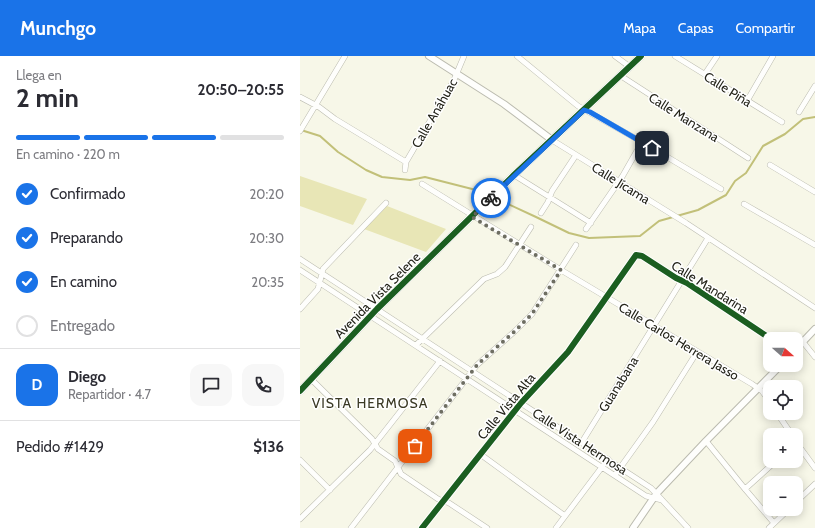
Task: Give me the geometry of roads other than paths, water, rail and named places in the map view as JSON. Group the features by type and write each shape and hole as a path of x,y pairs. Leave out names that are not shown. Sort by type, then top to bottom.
{"street":[{"path":"301,129 345,56"},
{"name":"Calle Jícama","path":"429,56 504,104 552,140 686,223 815,308"},
{"name":"Calle Anáhuac","path":"405,170 406,162 457,74 464,56"},
{"path":"517,56 546,82 584,110 590,112 722,189"},
{"path":"615,56 630,68"},
{"name":"Avenida Vista Selene","path":"300,390 377,309 514,175 630,68 641,56"},
{"name":"Calle Piña","path":"675,56 782,122"},
{"path":"705,74 717,56"},
{"path":"747,101 773,56"},
{"name":"Calle Manzana","path":"621,76 748,158"},
{"path":"799,112 815,86"},
{"path":"300,97 322,108 335,119 406,162"},
{"path":"586,229 618,182 642,142"},
{"path":"541,213 548,202 552,191 576,155"},
{"path":"770,165 815,192"},
{"path":"514,175 591,223"},
{"name":"Calle Carlos Herrera Jasso","path":"422,184 472,217 763,393"},
{"path":"300,309 315,293 320,283 323,269 386,203"},
{"path":"744,204 815,245"},
{"path":"416,345 484,279 497,274 505,267 532,227"},
{"name":"Guanabana","path":"582,442 708,238"},
{"path":"351,528 483,359 532,314 576,245"},
{"name":"Calle Mandarina","path":"637,255 642,256 682,281 763,334"},
{"name":"Calle Vista Alta","path":"422,528 521,403 568,352 634,256 637,255"},
{"name":"Calle Vista Hermosa","path":"300,259 621,467 655,496"},
{"name":"Calle Vista Hermosa","path":"300,270 646,496 655,496"},
{"path":"815,329 803,342 815,357"},
{"path":"615,476 659,412 697,352"},
{"path":"300,519 375,444 440,361"},
{"path":"633,528 655,496 706,441 774,372"},
{"path":"311,379 372,439 378,449 395,461 401,474 438,499 449,503 487,528"},
{"path":"706,441 774,523"},
{"path":"803,452 815,468"},
{"path":"480,454 565,516"},
{"path":"556,528 608,459"},
{"path":"300,460 330,490"},
{"path":"745,489 768,468"},
{"path":"803,495 815,484"},
{"path":"655,496 662,500 688,528"},
{"path":"769,528 782,516"}],"waterway":[{"path":"301,130 320,136 338,152 366,170 382,177 410,180 425,177 480,191 569,233 589,238 640,236 659,221 698,210 726,195 735,181 746,173 763,146 785,134 803,119 815,117"}],"district":[{"name":"VISTA HERMOSA","path":"370,403"}]}
